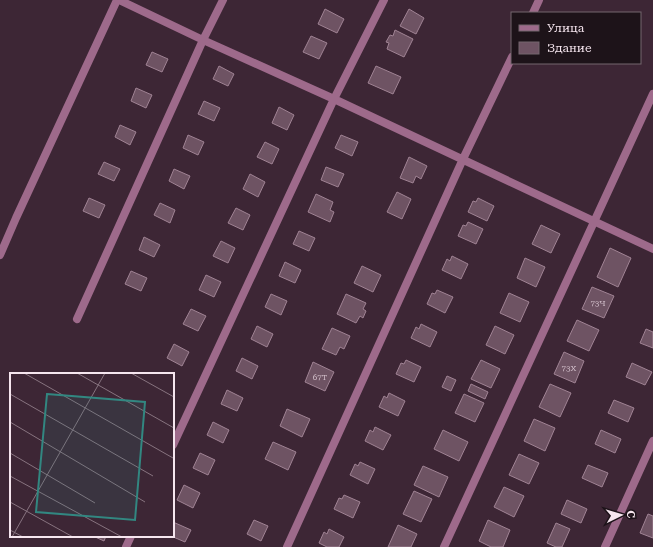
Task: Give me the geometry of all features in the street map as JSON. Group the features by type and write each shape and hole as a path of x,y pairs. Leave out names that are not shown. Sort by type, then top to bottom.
{"street":[{"path":"0,255 118,0 463,159 653,249"},
{"path":"77,319 203,40 223,0"},
{"path":"174,443 334,99 384,0"},
{"path":"533,12 539,0"},
{"path":"287,547 463,159 511,59"},
{"path":"444,547 653,94"},
{"path":"605,547 653,441"},
{"path":"126,547 131,537"}],"building":[{"path":"325,9 344,19 337,33 318,24"},
{"path":"409,9 424,18 416,34 400,26"},
{"path":"395,30 413,39 404,57 387,49 389,43 386,42 390,35 393,36"},
{"path":"311,36 327,43 319,59 303,52"},
{"path":"152,52 168,59 162,72 146,65"},
{"path":"219,66 234,74 228,86 213,79"},
{"path":"376,66 401,77 393,94 368,83"},
{"path":"136,88 152,95 146,108 131,101"},
{"path":"204,101 220,108 214,121 198,114"},
{"path":"279,107 294,115 287,130 272,123"},
{"path":"120,125 136,132 130,145 115,137"},
{"path":"188,135 204,142 198,155 183,148"},
{"path":"341,135 358,142 352,156 335,148"},
{"path":"265,142 279,149 272,164 257,157"},
{"path":"409,157 427,166 421,179 416,176 413,183 400,178"},
{"path":"104,162 120,169 114,181 98,174"},
{"path":"326,167 344,174 338,187 321,180"},
{"path":"174,169 190,176 184,189 169,181"},
{"path":"250,174 265,182 258,197 243,189"},
{"path":"397,192 411,199 402,219 387,212"},
{"path":"316,194 333,202 330,210 334,212 330,222 308,212"},
{"path":"89,198 105,205 99,218 83,211"},
{"path":"478,198 494,206 487,221 468,212 473,201 476,202"},
{"path":"160,203 175,210 170,223 154,215"},
{"path":"236,208 250,215 243,230 228,223"},
{"path":"468,222 483,229 476,244 458,236 463,225 466,226"},
{"path":"541,225 560,234 551,253 532,244"},
{"path":"299,231 315,238 309,251 293,244"},
{"path":"144,237 160,245 154,257 139,250"},
{"path":"221,241 235,248 228,263 213,256"},
{"path":"610,248 631,258 618,287 597,277"},
{"path":"452,256 468,264 461,279 442,270 447,259 450,261"},
{"path":"525,258 545,267 536,287 517,278"},
{"path":"285,262 301,270 295,283 279,276"},
{"path":"362,266 381,275 373,292 354,283"},
{"path":"131,271 147,278 141,291 125,284"},
{"path":"206,275 221,282 214,297 199,290"},
{"path":"592,287 614,296 604,318 582,309"},
{"path":"437,290 453,297 445,313 427,304 432,293 435,294"},
{"path":"509,293 529,302 520,322 500,313"},
{"path":"271,294 287,301 281,315 265,307"},
{"path":"346,294 366,303 363,309 366,311 363,318 360,316 356,323 337,314"},
{"path":"191,309 206,316 198,331 183,324"},
{"path":"577,320 599,330 589,351 567,341"},
{"path":"421,324 437,332 430,347 411,338 416,327 419,329"},
{"path":"257,326 273,334 267,347 251,339"},
{"path":"495,326 514,335 505,354 486,345"},
{"path":"332,328 350,336 344,349 340,347 336,355 322,349"},
{"path":"646,329 653,332 653,348 640,343"},
{"path":"174,344 189,352 182,366 167,358"},
{"path":"564,352 584,361 575,383 554,374"},
{"path":"242,358 258,366 252,379 236,371"},
{"path":"406,360 421,367 414,382 396,374 401,363 404,364"},
{"path":"481,360 500,369 491,388 471,379"},
{"path":"313,362 334,372 325,391 305,382"},
{"path":"632,363 652,372 645,385 626,377"},
{"path":"447,376 456,380 451,391 442,387"},
{"path":"471,384 488,392 485,399 468,391"},
{"path":"550,384 571,393 560,417 539,407"},
{"path":"227,390 243,398 237,411 221,404"},
{"path":"389,393 405,401 398,416 379,407 384,396 387,398"},
{"path":"464,394 484,403 475,422 455,413"},
{"path":"614,400 634,408 628,422 608,413"},
{"path":"287,409 310,419 302,437 280,426"},
{"path":"534,419 555,428 545,451 524,441"},
{"path":"213,422 229,430 223,443 207,435"},
{"path":"375,427 391,435 383,450 365,441 370,430 373,432"},
{"path":"443,430 468,442 459,461 434,449"},
{"path":"601,430 621,439 615,453 595,444"},
{"path":"273,442 296,452 288,470 265,459"},
{"path":"200,453 215,460 208,475 193,468"},
{"path":"519,454 539,463 529,484 509,475"},
{"path":"360,462 375,469 368,484 350,475 355,464 358,466"},
{"path":"588,465 608,473 602,487 582,478"},
{"path":"423,466 448,477 439,497 414,485"},
{"path":"184,485 200,493 193,508 177,500"},
{"path":"504,487 524,496 514,517 494,507"},
{"path":"414,491 432,499 421,522 403,514"},
{"path":"344,495 360,502 353,518 334,509 339,498 342,499"},
{"path":"567,500 587,509 581,523 561,514"},
{"path":"648,514 653,516 653,538 640,533"},
{"path":"254,520 268,526 261,541 247,534"},
{"path":"488,520 510,530 503,547 491,547 479,541"},
{"path":"174,522 191,530 185,542 173,537"},
{"path":"556,523 570,529 562,547 556,547 547,543"},
{"path":"398,525 417,534 411,547 388,547"},
{"path":"329,529 344,537 339,547 327,547 319,543 324,532 327,534"},
{"path":"95,537 106,537 104,541"}]}
